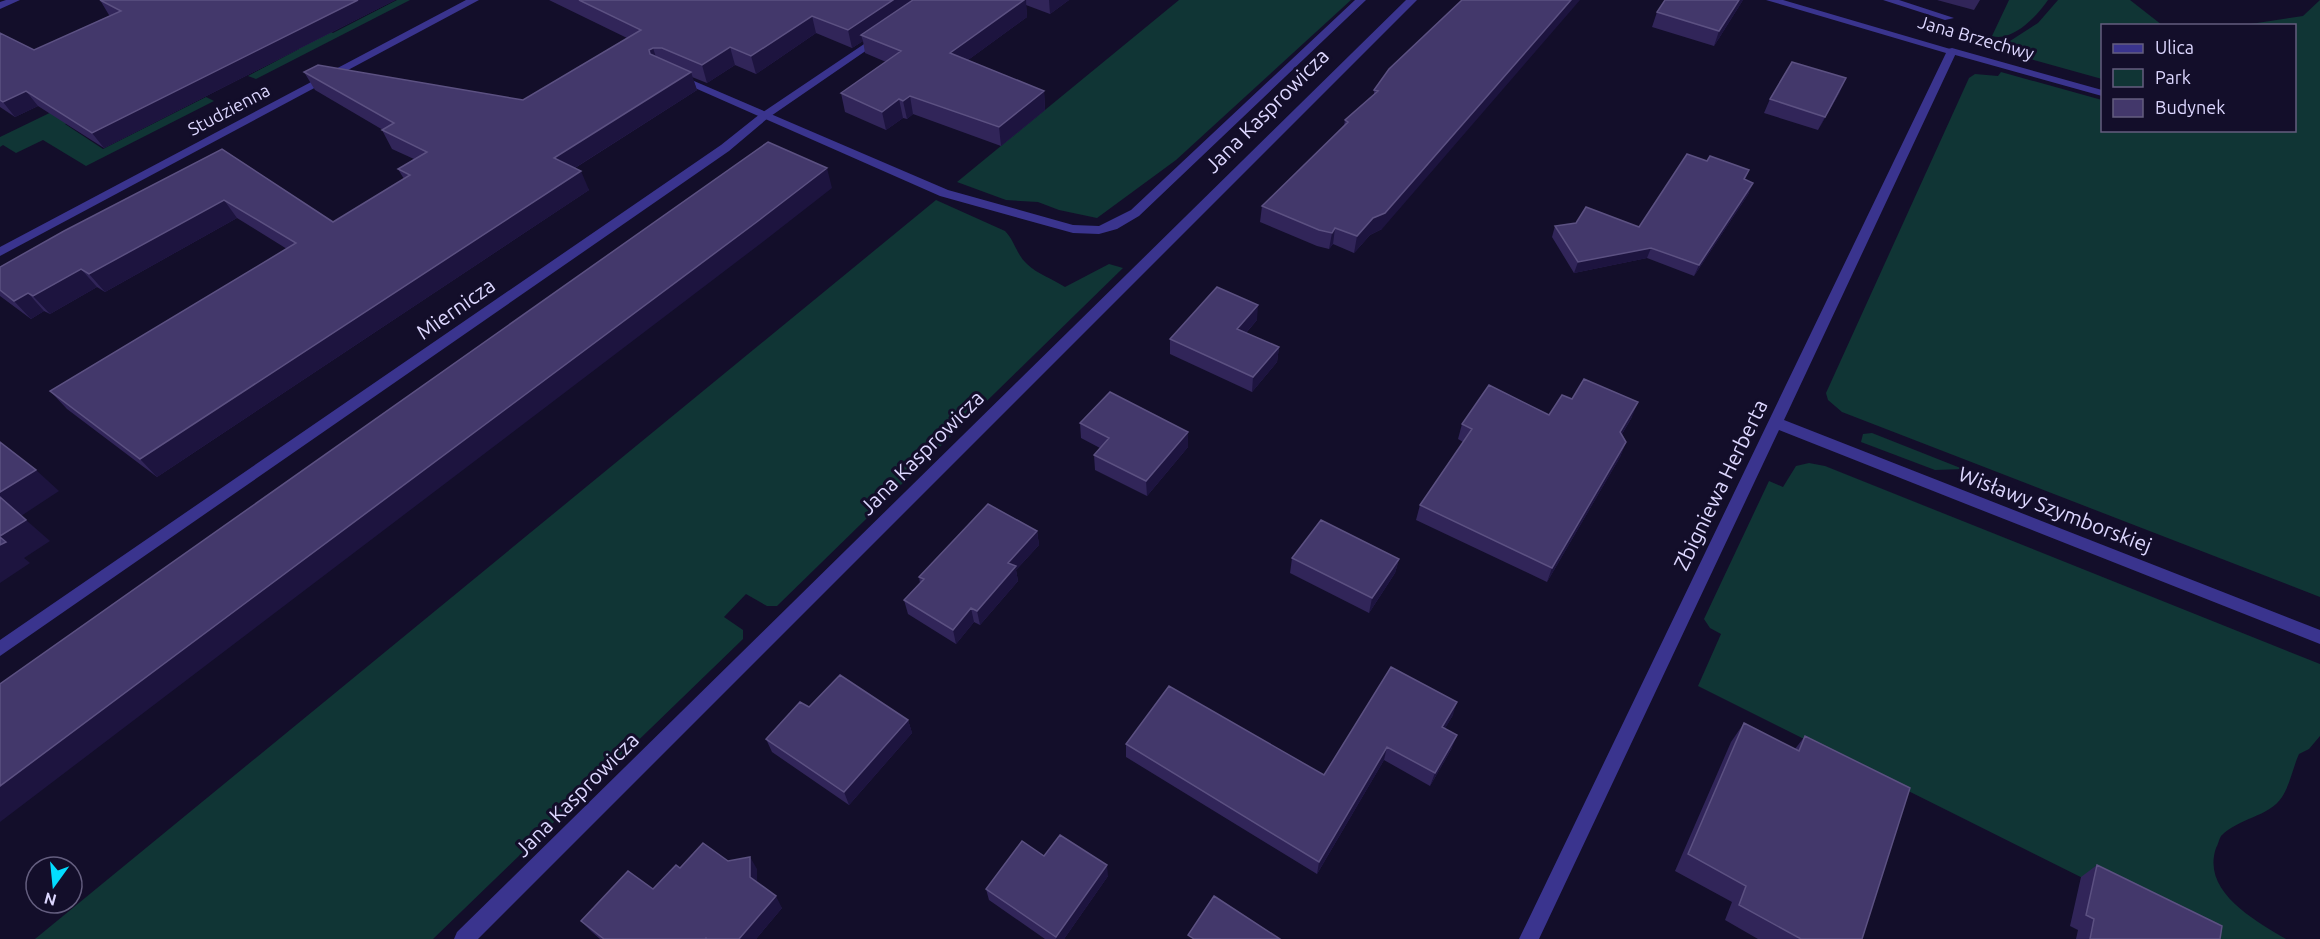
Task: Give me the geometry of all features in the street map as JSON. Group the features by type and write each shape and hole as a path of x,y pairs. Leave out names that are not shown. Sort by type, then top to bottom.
{"street":[{"path":"0,6 15,0"},
{"name":"Studzienna","path":"0,252 474,0"},
{"path":"663,70 944,193 1073,229 1099,230 1113,226 1134,213 1361,0"},
{"name":"Jana Kasprowicza","path":"464,939 1413,0"},
{"name":"Jana Brzechwy","path":"1771,0 2101,92"},
{"path":"1888,0 1949,18"},
{"name":"Miernicza","path":"0,649 725,148 764,116 886,32"},
{"name":"Zbigniewa Herberta","path":"1529,939 1952,51"},
{"name":"Wisławy Szymborskiej","path":"1775,422 2320,637"}],"green space":[{"path":"397,0 410,0 256,79 248,76 299,49 260,28 65,124 103,149 206,97 214,101 86,166 43,140 16,153 3,145 0,147 0,137 128,75 293,13 333,33"},
{"path":"1179,0 1351,0 1176,160 1097,218 1059,210 1038,202 1006,200 957,182"},
{"path":"2009,0 2048,0 2024,26 2008,35 1992,36"},
{"path":"2058,0 2130,0 2161,24 2101,24 2101,79 2005,52 2010,41 2038,23"},
{"path":"2320,0 2320,597 1842,412 1828,400 1826,393 1969,78 1975,74 1998,76 2001,72 2101,100 2101,132 2296,132 2296,24 2251,24 2303,16"},
{"path":"936,200 1005,231 1027,264 1035,271 1065,287 1109,264 1123,268 777,606 767,606 746,594 724,617 743,630 743,639 433,939 35,939 64,915 84,915 84,899"},
{"path":"1872,433 1963,469 1935,470 1861,442 1863,434"},
{"path":"1809,463 1825,466 2320,664 2320,736 2309,749 2299,754 2287,787 2276,804 2236,825 2221,836 2213,864 2216,878 2234,903 2286,939 2205,939 1698,686 1721,634 1710,628 1704,619 1769,481 1783,487 1796,466"}],"building":[{"path":"100,0 358,0 92,133 26,91 3,102 0,100 0,33 34,50 121,11"},
{"path":"579,0 893,0 848,30 812,16 751,56 730,47 702,65 662,48 649,50 650,54 691,72 554,158 581,171 140,459 50,391 296,243 224,200 89,274 81,269 33,296 28,293 14,301 0,290 0,267 222,149 333,222 410,175 398,169 427,152 382,130 394,123 304,72 318,65 523,100 641,30"},
{"path":"913,0 1024,0 950,53 1044,91 999,127 910,96 903,101 899,99 882,112 841,93 901,51 861,35"},
{"path":"1462,0 1571,0 1385,213 1373,218 1357,236 1335,228 1332,233 1319,230 1262,206 1348,122 1345,120 1378,91 1374,90 1389,69"},
{"path":"1665,0 1739,0 1719,31 1657,12"},
{"path":"1792,62 1846,78 1825,117 1770,99"},
{"path":"768,142 827,168 0,786 0,684"},
{"path":"1687,154 1707,161 1710,156 1749,170 1744,179 1753,183 1699,265 1651,248 1578,262 1555,226 1576,223 1586,207 1639,227"},
{"path":"1217,287 1258,305 1237,329 1279,347 1253,377 1170,339"},
{"path":"1584,379 1638,402 1620,432 1626,442 1552,568 1420,505 1472,429 1462,424 1489,385 1549,415 1562,395 1572,399"},
{"path":"1110,392 1188,432 1146,481 1094,455 1109,438 1080,423"},
{"path":"0,442 36,470 0,492"},
{"path":"0,497 26,520 0,536"},
{"path":"988,504 1037,531 1008,563 1016,566 977,611 971,608 953,630 904,600 924,579 919,577"},
{"path":"1321,520 1399,559 1372,598 1292,558"},
{"path":"0,537 6,542 0,545"},
{"path":"1391,667 1457,702 1442,727 1457,735 1435,773 1387,747 1319,862 1126,744 1169,686 1324,775"},
{"path":"840,675 908,720 844,792 766,739 800,702 809,707"},
{"path":"1744,723 1799,751 1805,736 1910,788 1862,939 1801,939 1739,905 1746,886 1688,854"},
{"path":"1060,835 1107,865 1056,937 986,889 1022,841 1044,856"},
{"path":"703,843 728,861 750,857 750,877 776,896 739,939 604,939 581,921 628,871 653,889 676,865 680,868"},
{"path":"2097,865 2222,926 2220,939 2090,939 2094,919 2086,915"},
{"path":"1214,896 1280,939 1194,939 1188,935"}]}
